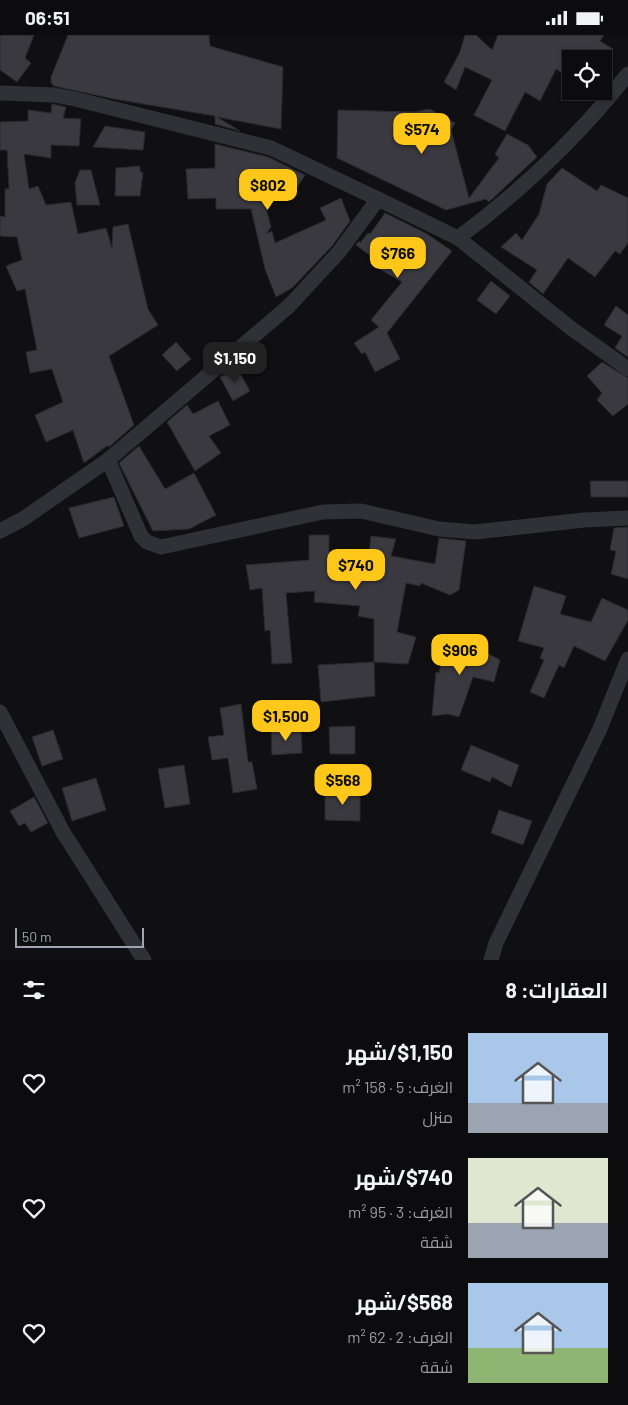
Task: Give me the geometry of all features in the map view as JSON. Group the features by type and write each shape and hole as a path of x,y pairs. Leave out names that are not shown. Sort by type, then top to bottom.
{"street":[{"path":"458,238 493,212 583,128 628,74"},
{"path":"0,93 46,94 75,99 271,148 458,238 572,329 628,369"},
{"path":"0,531 23,519 108,460 289,306 339,252 378,199"},
{"path":"108,460 141,536 147,542 161,547 323,512 361,511 438,529 476,532 584,520 628,518"},
{"path":"492,960 496,943 599,731 628,659"},
{"path":"0,712 64,831 144,960"},
{"path":"479,960 496,943"}],"building":[{"path":"0,35 34,35 25,58 31,63 17,82 0,70"},
{"path":"68,35 209,35 210,46 283,67 281,129 217,117 240,131 215,124 215,116 114,99 54,86 51,83 51,77"},
{"path":"465,35 476,35 492,50 498,35 604,35 600,41 613,49 562,50 562,73 556,69 540,101 525,92 505,131 474,115 492,80 465,67 456,90 444,82 460,52"},
{"path":"52,104 66,107 63,118 81,119 79,146 51,145 51,158 24,154 29,189 38,186 46,205 71,202 78,234 106,228 112,248 113,227 128,224 148,309 158,325 109,356 134,425 109,447 108,445 84,463 73,430 46,442 35,415 63,402 52,369 30,373 26,352 37,350 25,289 17,291 6,266 22,260 17,237 0,236 0,216 5,217 5,189 9,189 7,150 0,150 0,122 28,121 28,110 51,113"},
{"path":"430,109 455,123 451,130 469,198 499,158 495,154 507,134 528,145 537,157 489,202 486,199 446,210 337,158 338,110 413,112"},
{"path":"105,126 145,132 143,150 93,147"},
{"path":"215,144 268,157 305,175 290,198 284,198 258,178 271,227 266,234 272,231 275,243 326,220 320,208 341,198 350,221 332,246 292,288 276,297 265,269 251,209 216,209 216,198 188,199 186,169 215,168"},
{"path":"140,166 140,172 143,172 140,196 115,196 116,168"},
{"path":"562,168 597,191 601,185 628,198 628,243 620,254 615,251 595,277 568,258 543,294 529,282 537,270 501,247 516,233 522,240 539,214 547,184"},
{"path":"80,170 91,170 100,205 77,205 75,183"},
{"path":"385,213 427,234 452,251 387,333 400,359 375,372 365,352 362,354 354,343 379,327 371,320 402,282 373,265 376,260 356,245 368,233 370,234"},
{"path":"491,281 510,296 496,314 477,300"},
{"path":"616,306 628,315 628,357 615,348 622,336 604,325"},
{"path":"176,342 191,359 177,371 162,355"},
{"path":"602,362 628,378 628,404 613,416 597,400 602,393 587,376"},
{"path":"237,368 250,391 233,401 220,377"},
{"path":"218,401 230,425 209,436 221,453 195,471 167,422 187,405 193,414"},
{"path":"139,446 165,489 194,473 216,515 189,529 153,531 119,463"},
{"path":"590,481 628,481 628,497 591,497"},
{"path":"114,497 124,526 79,538 69,508"},
{"path":"628,527 628,579 611,574 616,551 610,550 614,528"},
{"path":"309,535 329,535 329,578 366,581 371,536 396,539 391,556 435,564 439,538 466,541 459,590 450,595 421,583 420,586 406,583 397,632 416,637 408,664 374,662 374,619 358,616 360,606 314,602 315,591 286,593 292,663 272,664 270,630 265,631 262,588 250,590 246,565 309,560"},
{"path":"534,586 566,596 560,614 591,622 602,598 628,610 628,620 605,661 574,646 564,668 559,665 544,698 530,692 544,660 540,658 544,648 518,641"},
{"path":"446,639 458,642 460,639 500,660 494,682 473,677 459,717 448,714 432,716 436,672 439,673"},
{"path":"374,662 375,696 321,702 318,665"},
{"path":"241,704 248,762 252,762 257,789 233,793 228,758 212,760 208,737 224,735 220,708"},
{"path":"355,726 355,754 330,754 329,727"},
{"path":"53,730 63,759 42,766 32,737"},
{"path":"301,730 302,753 272,755 271,731"},
{"path":"471,745 519,765 511,787 492,777 490,782 461,770"},
{"path":"184,765 190,804 165,808 158,769"},
{"path":"96,778 106,810 72,821 62,788"},
{"path":"325,791 360,791 360,821 325,820"},
{"path":"34,797 48,823 31,832 25,823 19,826 10,811"},
{"path":"499,810 532,821 523,845 491,833"}]}
